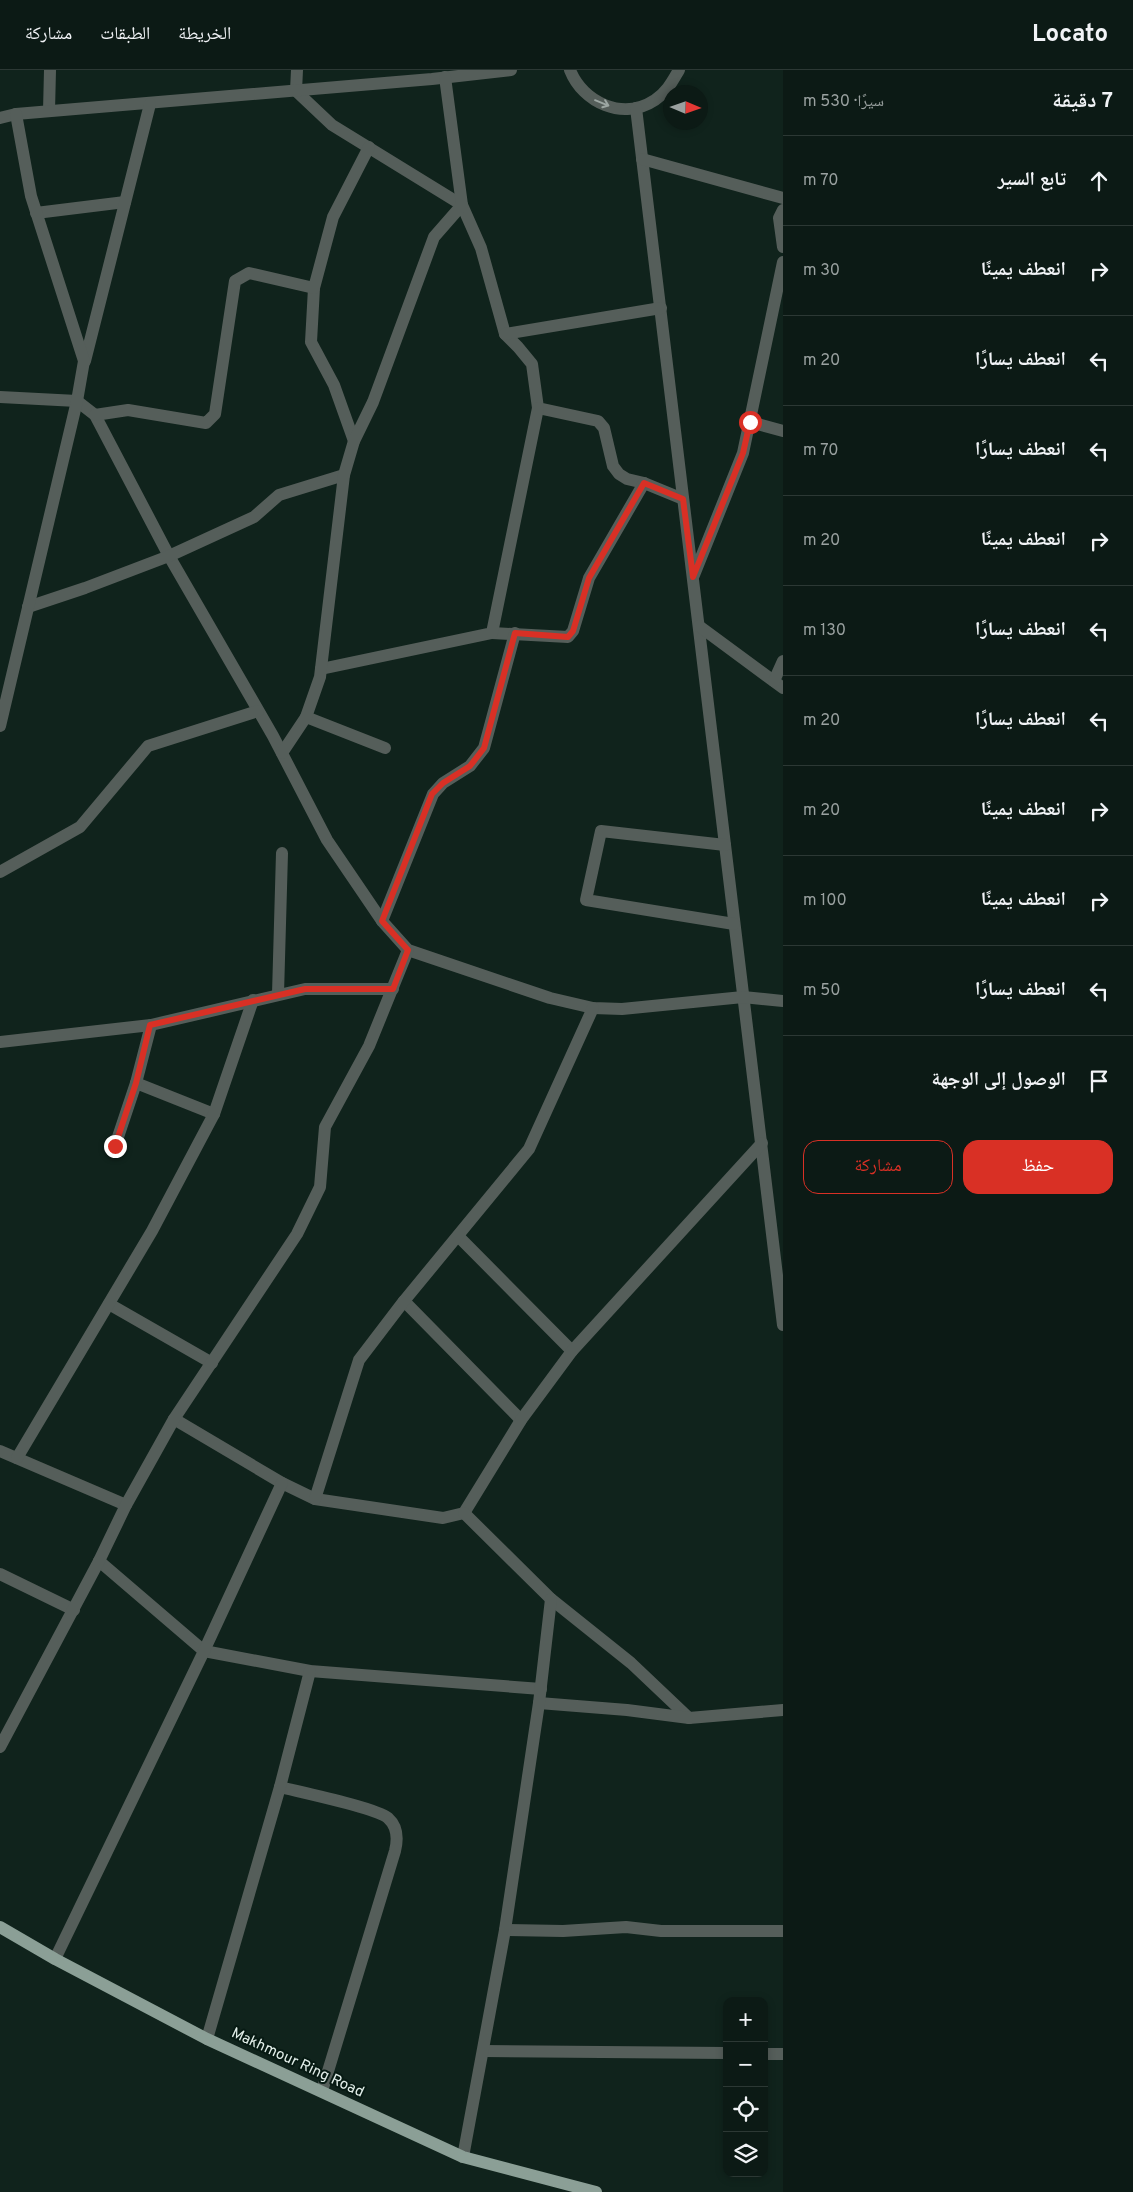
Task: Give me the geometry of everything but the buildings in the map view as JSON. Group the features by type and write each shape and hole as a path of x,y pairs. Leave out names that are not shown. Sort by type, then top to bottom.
{"main road":[{"name":"Makhmour Ring Road","path":"0,1927 55,1959 207,2039 463,2157 596,2192"}],"street":[{"path":"49,111 50,70"},
{"path":"296,91 298,70"},
{"path":"0,118 16,114 150,104 511,70"},
{"path":"570,70 574,81 586,94 601,104 618,109 636,108 655,100 669,87 679,70"},
{"path":"445,77 462,205 481,248 505,334 532,364 538,408 492,633"},
{"path":"296,91 332,125 462,205"},
{"path":"0,726 77,402 84,361 150,104"},
{"path":"636,108 783,1325"},
{"path":"16,114 30,196 84,361"},
{"path":"354,441 334,386 311,342 314,288 333,217 369,147"},
{"path":"642,159 783,198"},
{"path":"36,213 125,202"},
{"path":"282,752 306,717 321,669 344,475 354,441 373,402 434,237 462,205"},
{"path":"783,210 779,218 783,247"},
{"path":"693,577 743,453 783,262"},
{"path":"95,415 128,410 206,423 215,414 235,281 249,273 314,288"},
{"path":"505,334 661,308"},
{"path":"0,397 77,402 95,415 169,556 282,752 327,840 382,921 408,950 550,998 593,1008 622,1008 743,997 783,1001"},
{"path":"538,408 598,421 604,428 613,466 627,479 644,483 683,499"},
{"path":"750,422 783,431"},
{"path":"28,607 169,556 254,517 279,495 344,475"},
{"path":"321,669 492,633 568,637 573,631 589,578 644,483"},
{"path":"699,626 779,685 783,661"},
{"path":"382,921 432,794 443,783 470,766 484,748 515,633"},
{"path":"0,872 80,826 148,746 258,711"},
{"path":"306,717 385,748"},
{"path":"725,845 601,832 586,900 734,924"},
{"path":"278,994 282,853"},
{"path":"0,1747 100,1561 126,1505 174,1418 297,1234 320,1187 324,1127 369,1046 408,950"},
{"path":"0,1042 150,1025 305,989 393,989"},
{"path":"17,1458 152,1231 214,1114 253,1000"},
{"path":"315,1500 358,1360 404,1301 530,1149 593,1008"},
{"path":"115,1146 136,1083 150,1025"},
{"path":"136,1083 214,1114"},
{"path":"174,1418 282,1483 315,1500 443,1518 464,1513 521,1420 572,1351 762,1143"},
{"path":"458,1236 572,1351"},
{"path":"404,1301 521,1420"},
{"path":"109,1304 212,1363"},
{"path":"0,1451 126,1505"},
{"path":"55,1959 204,1651 282,1483"},
{"path":"464,1513 550,1599 631,1663 689,1718"},
{"path":"100,1561 204,1651 310,1672 541,1689"},
{"path":"0,1574 74,1610"},
{"path":"463,2157 505,1930 541,1689 550,1599"},
{"path":"207,2039 280,1787 310,1672"},
{"path":"539,1703 627,1710 689,1718 783,1710"},
{"path":"280,1787 380,1812 394,1824 397,1833 397,1842 390,1868 322,2091"},
{"path":"505,1930 563,1931 626,1927 662,1931 783,1931"},
{"path":"483,2051 723,2054"},
{"path":"768,2054 783,2054"}],"route":[{"path":"115,1146 136,1083 150,1025 305,989 393,989 408,950 382,921 432,794 443,783 470,766 484,748 515,633 559,638 568,637 573,631 589,578 644,483 683,499 693,577 743,453 750,422"}]}
